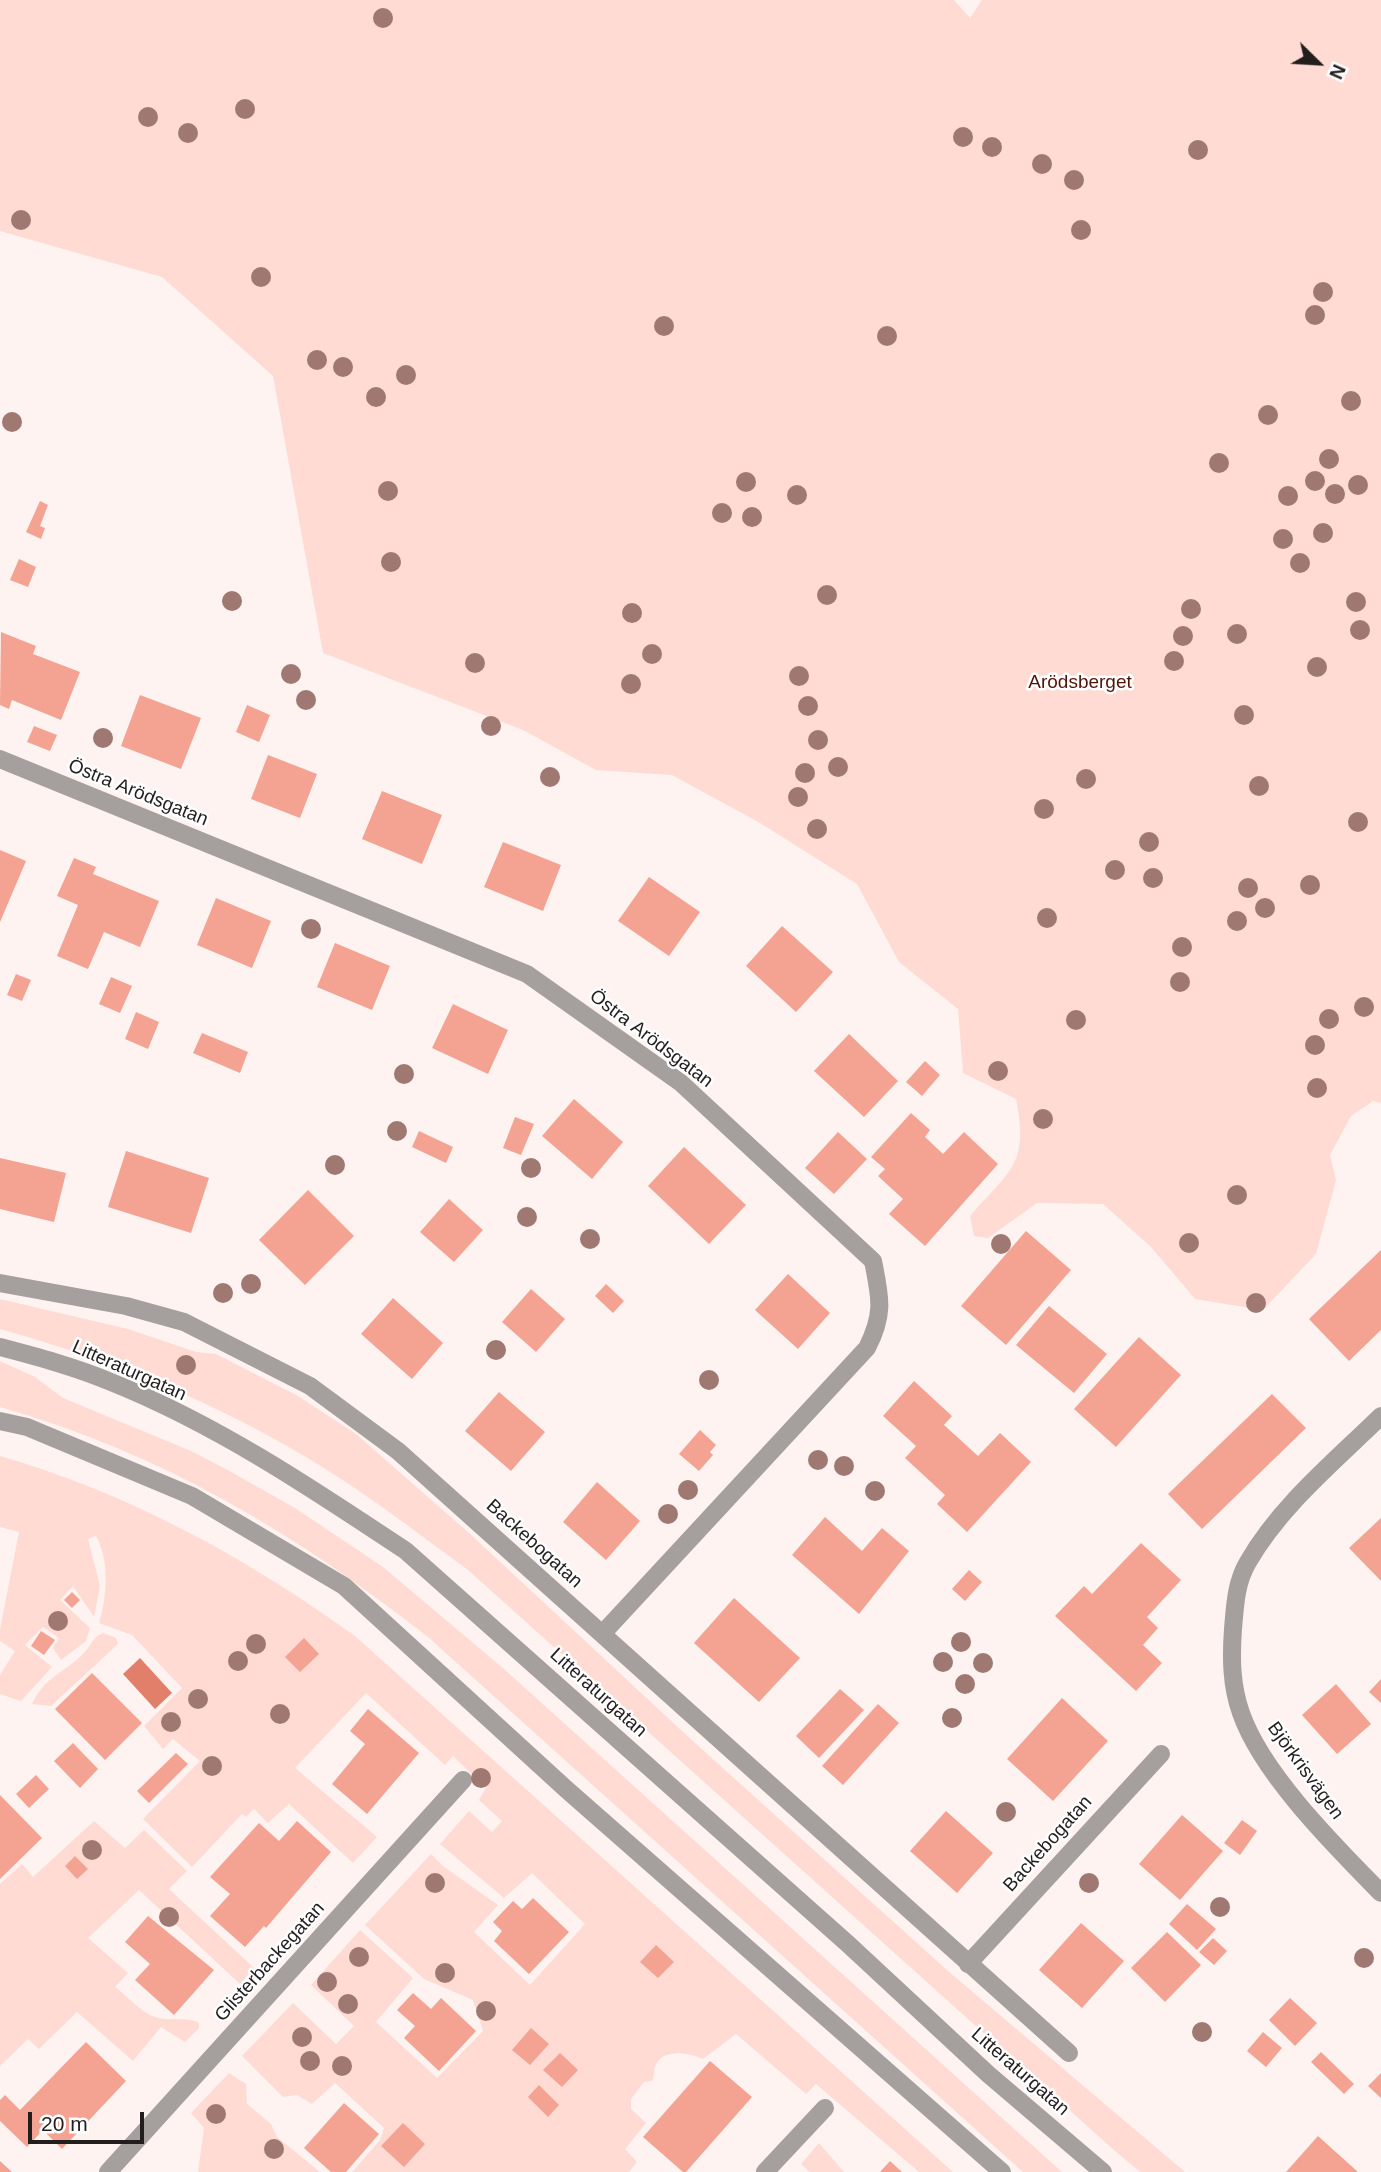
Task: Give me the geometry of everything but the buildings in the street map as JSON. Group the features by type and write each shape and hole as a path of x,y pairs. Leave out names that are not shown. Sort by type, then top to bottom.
{"street":[{"name":"Östra Arödsgatan","path":"0,759 527,974 681,1083 873,1261 881,1303 878,1326 867,1348 603,1633"},
{"name":"Backebogatan","path":"0,1283 126,1306 184,1322 310,1385 398,1451 1069,2053"},
{"name":"Litteraturgatan","path":"0,1346 113,1382 216,1433 328,1499 406,1551 848,1944 988,2074 1103,2172"},
{"name":"Björkrisvägen","path":"1381,1416 1289,1506 1248,1562 1238,1585 1230,1660 1241,1713 1253,1739 1334,1846 1381,1894"},
{"path":"0,1421 27,1427 192,1496 344,1586 566,1789 1002,2172"},
{"name":"Backebogatan","path":"968,1964 1161,1754"},
{"name":"Glisterbackegatan","path":"107,2172 463,1780"},
{"path":"765,2172 825,2108"}],"green space":[{"name":"Arödsberget","path":"0,0 954,0 970,18 982,0 1381,0 1381,1103 1373,1101 1351,1116 1330,1155 1336,1180 1316,1254 1263,1310 1195,1299 1151,1247 1103,1204 1037,1203 988,1238 974,1236 970,1216 1006,1176 1018,1153 1020,1139 1016,1099 963,1073 958,1009 899,962 857,884 760,823 672,775 596,770 523,730 323,653 273,376 162,277 0,231"},
{"path":"0,1299 128,1329 196,1352 216,1354 298,1396 356,1434 469,1533 695,1743 948,1971 1185,2172 1140,2172 468,1570 413,1529 319,1465 204,1403 83,1355 0,1329"},
{"path":"0,1361 35,1377 63,1398 191,1451 224,1468 295,1508 383,1567 504,1669 1062,2172 1023,2172 428,1637 328,1564 226,1501 117,1448 0,1407"},
{"path":"0,1456 95,1489 185,1531 272,1580 355,1636 953,2172 919,2172 816,2084 806,2094 736,2034 703,2059 674,2053 661,2058 657,2063 652,2081 644,2082 631,2099 631,2109 646,2123 625,2149 637,2162 629,2172 352,2172 380,2140 384,2128 335,2083 312,2104 297,2095 283,2097 242,2056 293,2003 336,2044 354,2026 311,1985 360,1930 413,1978 376,2022 437,2078 483,2031 473,2000 424,1979 365,1925 431,1854 443,1866 498,1905 474,1932 530,1985 585,1924 532,1873 504,1898 440,1844 469,1811 492,1832 502,1821 479,1800 486,1788 453,1756 445,1765 366,1693 295,1768 377,1837 353,1863 289,1804 268,1823 254,1809 246,1817 242,1814 192,1867 143,1819 200,1761 173,1739 163,1749 144,1726 182,1688 132,1635 99,1623 106,1579 104,1557 96,1536 88,1539 100,1586 94,1617 73,1586 60,1600 90,1628 86,1641 61,1660 53,1648 59,1638 43,1627 25,1645 52,1667 21,1701 0,1694 0,1675 15,1651 0,1641 0,1629 19,1532 0,1527"},
{"path":"103,1633 116,1638 118,1644 51,1706 32,1704 43,1687 77,1660 94,1639"},
{"path":"94,1821 125,1848 144,1830 187,1871 169,1889 254,1968 240,1984 139,1890 88,1938 128,1973 115,1987 140,2008 161,2018 194,2021 199,2023 199,2028 185,2042 161,2027 133,2061 77,2012 39,2049 28,2039 0,2066 0,1884 22,1864 33,1877"},
{"path":"229,2073 246,2084 247,2104 271,2124 277,2137 320,2172 198,2172 204,2128 191,2113"},
{"path":"819,2143 844,2172 810,2172 801,2164"}],"shaded area":[{"path":"140,1658 172,1693 155,1709 123,1674"}]}
